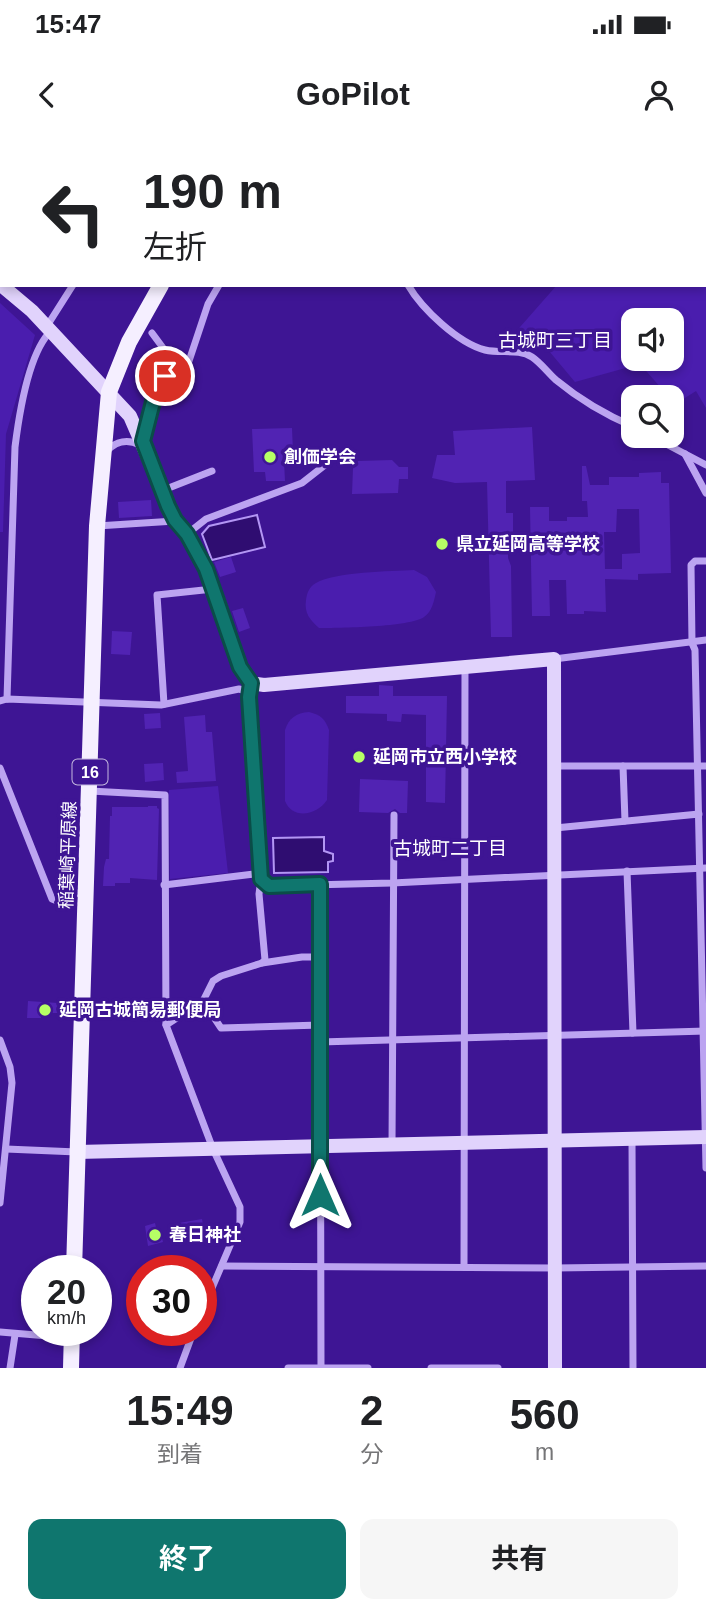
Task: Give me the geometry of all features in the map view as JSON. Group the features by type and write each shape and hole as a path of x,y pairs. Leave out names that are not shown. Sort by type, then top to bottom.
{"main road":[{"name":"稲葉崎平原線","path":"75,1255 97,526 102,467 109,393 129,342 160,287"},
{"path":"71,1368 72,1346"}],"street":[{"path":"2,287 48,329 130,416 161,491 175,520 200,556 213,589 250,688 261,879 259,894 265,960 262,964"},
{"path":"72,287 41,341 20,406 15,447 4,700 164,704 264,685 554,659 706,640"},
{"path":"144,446 155,394 169,390 188,364 208,304 218,287"},
{"path":"409,287 416,299 435,318 467,341 483,350 520,352 532,357 582,400 621,421"},
{"path":"152,332 169,356 162,390"},
{"path":"102,467 107,451 120,442 131,441 144,446"},
{"path":"675,448 706,465"},
{"path":"685,453 706,493"},
{"path":"187,534 206,519 302,483 325,465"},
{"path":"161,491 212,471"},
{"path":"97,526 175,520"},
{"path":"0,544 10,543"},
{"path":"706,561 695,561 691,565 692,643 695,650 696,709 702,766 699,814 703,868 706,1168"},
{"path":"164,704 157,596 213,589"},
{"path":"554,659 555,1368"},
{"path":"464,667 464,1267"},
{"path":"696,709 706,709"},
{"path":"555,766 702,766"},
{"path":"623,766 625,821"},
{"path":"0,768 52,899 57,901 86,890"},
{"path":"89,791 165,795 166,1026 214,1149 240,1207 240,1222 217,1277"},
{"path":"555,828 699,814"},
{"path":"392,1145 394,815"},
{"path":"164,886 254,874 269,886 703,868"},
{"path":"627,871 633,1033"},
{"path":"320,884 321,1368"},
{"path":"166,1026 203,1001 213,981 221,976 262,964 302,957 320,957"},
{"path":"203,1001 221,1028 320,1025"},
{"path":"320,1042 704,1031"},
{"path":"0,1040 10,1067 12,1083 0,1203"},
{"path":"6,1149 78,1152 706,1137"},
{"path":"632,1140 632,1368"},
{"path":"222,1266 706,1266"},
{"path":"0,1332 21,1335"},
{"path":"10,1368 15,1335"},
{"path":"180,1368 188,1346"},
{"path":"288,1368 368,1368"},
{"path":"431,1368 498,1368"}],"shaded area":[{"path":"555,287 706,287 706,408 696,391 684,399 684,385 658,385 646,371 684,371 684,308 621,308 621,369 575,382 544,345 513,335"},
{"path":"0,303 35,335 6,434 3,532 0,532"},
{"path":"257,515 265,547 212,560 202,534 209,526"},
{"path":"414,570 427,577 436,592 432,606 424,617 405,623 319,628 310,619 306,605 309,590 325,579 363,573"},
{"path":"309,712 322,718 329,730 327,800 312,812 299,813 285,801 285,730 294,717"},
{"path":"218,786 228,873 170,879 169,790"},
{"path":"324,837 324,851 333,854 333,861 328,862 328,872 274,873 273,838"}],"building":[{"path":"532,427 535,480 506,481 506,513 513,513 513,532 508,532 512,637 491,637 487,482 455,483 432,478 437,455 455,455 453,431"},
{"name":"創価学会","path":"292,428 293,453 287,453 287,461 284,461 285,481 266,481 265,472 254,472 252,429"},
{"path":"392,460 399,467 408,467 408,479 399,479 398,493 352,494 353,468 358,461"},
{"path":"582,466 586,466 590,485 609,485 609,477 639,477 639,473 661,472 661,483 669,483 671,573 638,574 638,580 605,579 606,612 584,611 584,614 567,614 566,580 549,580 550,616 532,616 530,507 549,507 549,521 567,521 567,517 588,517 587,501 582,501","holes":["617,509 639,509 640,553 622,554 622,569 605,569 604,532 616,532"]},
{"path":"151,500 152,516 119,518 118,502"},
{"path":"231,557 236,572 220,577 214,562"},
{"path":"243,608 250,628 239,632 232,611"},
{"path":"112,631 132,632 130,655 111,654"},
{"path":"379,685 393,686 393,696 447,696 445,803 426,802 426,715 402,714 401,722 387,721 387,714 346,713 346,696 379,696"},
{"path":"160,713 161,728 145,729 144,714"},
{"path":"205,715 206,732 212,732 216,781 177,783 176,772 188,771 184,717"},
{"path":"163,763 164,780 145,782 144,764"},
{"path":"360,779 408,781 407,813 400,813 395,809 388,813 359,812"},
{"path":"157,806 159,809 157,880 130,878 130,883 103,886 104,867 106,859 109,859 112,807"},
{"path":"28,1001 58,1003 58,1013 47,1013 47,1016 41,1018 27,1018"},
{"path":"202,1219 205,1236 182,1241 179,1223"},
{"name":"春日神社","path":"155,1223 163,1242 148,1246 145,1226"}],"place":[{"name":"創価学会","path":"270,457"},
{"name":"県立延岡高等学校","path":"442,544"},
{"name":"延岡市立西小学校","path":"359,757"},
{"name":"延岡古城簡易郵便局","path":"45,1010"},
{"name":"春日神社","path":"155,1235"}],"district":[{"name":"古城町三丁目","path":"555,340"},
{"name":"古城町二丁目","path":"450,848"}],"route":[{"path":"165,376 162,390 155,394 143,441 168,506 206,569 240,667 251,683 249,697 261,879 269,886 320,884 320,1195"}]}
